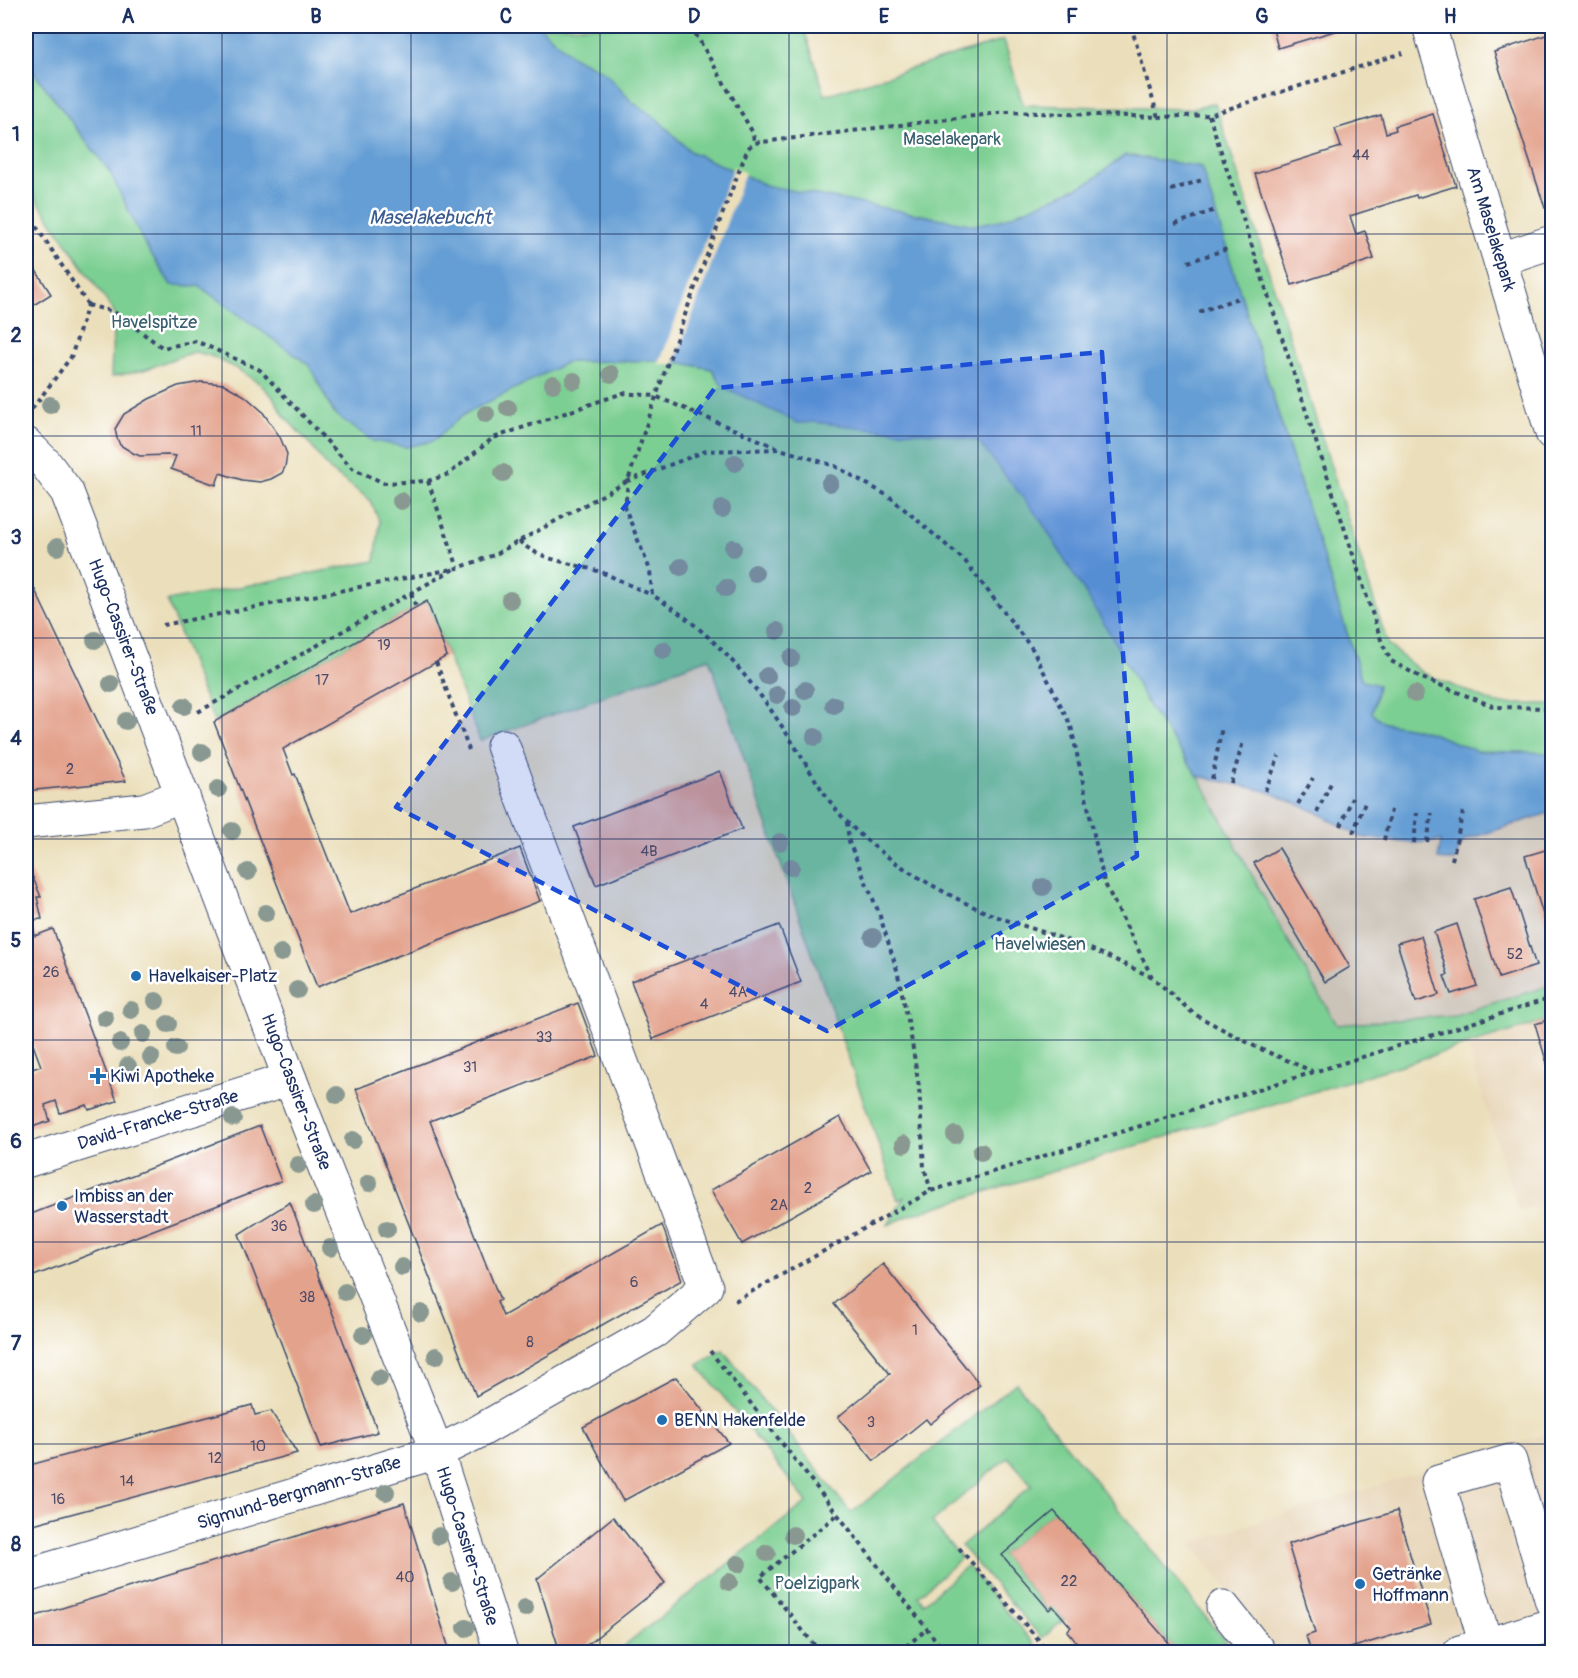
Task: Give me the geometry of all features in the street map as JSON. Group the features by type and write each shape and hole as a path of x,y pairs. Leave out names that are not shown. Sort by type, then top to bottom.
{"street":[{"name":"Am Maselakepark","path":"1429,26 1552,432"},
{"path":"1500,259 1552,242"},
{"name":"Hugo-Cassirer-Straße","path":"26,444 45,463 67,492 290,1079 437,1452 501,1653"},
{"name":"Sigmund-Bergmann-Straße","path":"26,1576 437,1452 478,1432 655,1330 706,1287 503,746"},
{"path":"26,822 144,810 183,795"},
{"name":"David-Francke-Straße","path":"26,1161 290,1079"},
{"path":"1552,1602 1510,1461 1438,1482 1473,1648 1552,1625"},
{"path":"1223,1607 1259,1653"}],"path":[{"path":"691,26 753,133 754,143"},
{"path":"1131,26 1158,117"},
{"path":"652,595 650,570 625,508 628,481 661,379 741,165 748,148 754,143 1007,112 1158,117 1209,115 1408,51"},
{"path":"1209,115 1375,621 1391,661 1422,678 1495,707 1552,708"},
{"path":"1171,190 1205,179"},
{"path":"1175,224 1215,210"},
{"path":"26,212 88,305 114,312 163,348 196,341 260,370 352,468 384,483 428,481 449,474 493,438 623,393 655,396 780,449 835,466 890,497 965,561 1034,650 1071,726 1104,882 1152,977"},
{"path":"1188,262 1227,249"},
{"path":"1199,312 1241,297"},
{"path":"32,409 71,357 88,305"},
{"path":"163,625 458,567 494,555 628,481 706,451 780,449"},
{"path":"428,481 458,567"},
{"path":"519,541 528,549 543,556 602,573 652,595 679,612 726,653 754,687 788,735 825,797 847,822 904,870 975,908 1089,948 1152,977 1194,1014 1256,1047 1312,1071"},
{"path":"198,712 458,567"},
{"path":"411,594 416,607"},
{"path":"1212,779 1222,727"},
{"path":"1231,783 1243,742"},
{"path":"1266,791 1279,756"},
{"path":"1298,804 1313,778"},
{"path":"1317,812 1331,783"},
{"path":"1341,826 1352,798"},
{"path":"1353,833 1366,800"},
{"path":"1384,840 1391,810"},
{"path":"1452,860 1463,812"},
{"path":"1414,843 1417,813"},
{"path":"1427,842 1432,813"},
{"path":"847,822 849,842 879,913 893,959 910,1030 919,1088 924,1167 930,1191"},
{"path":"733,1302 930,1191 1552,998"},
{"path":"710,1351 945,1653"},
{"path":"820,1653 760,1576 837,1515"},
{"path":"959,1548 1049,1653"},
{"path":"899,1653 926,1630"}],"highlighted area":[{"path":"1102,352 1137,856 827,1031 396,807 715,388"}],"shaded area":[{"path":"1198,776 1266,791 1317,812 1360,837 1412,843 1442,841 1438,859 1455,861 1465,840 1552,812 1552,985 1455,1015 1337,1025 1283,932"},
{"path":"1552,1019 1552,1201 1518,1211 1467,1045"},
{"path":"1552,1432 1552,1652 1279,1652 1190,1543"}],"green space":[{"name":"Maselakepark","path":"539,26 803,26 825,95 1004,40 1023,105 1188,109 1215,103 1388,645 1423,673 1497,704 1552,704 1552,753 1476,751 1434,734 1384,723 1372,713 1378,685 1362,681 1201,167 1125,155 1088,183 1001,220 974,225 768,186 691,152 656,118 632,102 604,72 572,56"},
{"name":"Havelwiesen","path":"26,62 110,172 143,241 171,285 199,286 309,365 334,414 433,441 463,415 567,362 668,360 712,369 722,386 798,423 815,422 884,430 938,433 978,441 1040,519 1111,635 1150,708 1198,776 1283,932 1337,1025 1455,1015 1552,985 1552,1019 913,1214 888,1225 904,1197 898,1200 709,658 480,741 427,601 214,722 167,601 375,561 380,522 370,500 330,470 285,417 273,397 259,383 236,368 211,356 195,352 144,370 111,377 114,312 26,184"},
{"name":"Poelzigpark","path":"723,1350 851,1513 1016,1383 1234,1652 1177,1652 1054,1511 1002,1555 1048,1610 1053,1606 1064,1620 1042,1638 961,1546 1032,1485 1008,1457 932,1522 961,1558 918,1596 924,1603 967,1566 1035,1645 1029,1650 1030,1652 616,1652 807,1502 698,1365"}],"water":[{"name":"Maselakebucht","path":"26,26 539,26 572,56 604,72 632,102 656,118 691,152 768,186 974,225 1001,220 1088,183 1125,155 1201,167 1362,681 1378,685 1372,713 1384,723 1434,734 1476,751 1552,753 1552,812 1465,840 1455,861 1438,859 1441,841 1412,843 1360,837 1317,812 1266,791 1198,776 1150,708 1111,635 1040,519 978,441 938,433 884,430 815,422 798,423 722,386 712,369 668,360 567,362 463,415 433,441 406,447 373,441 335,414 309,365 199,286 171,285 143,241 110,172 26,62"}],"pier":[{"path":"733,167 745,173 674,365 659,364"}],"building":[{"path":"1272,26 1337,26 1338,30 1278,48"},
{"path":"1552,33 1552,206 1545,208 1494,52"},
{"path":"1433,114 1456,186 1417,198 1416,195 1350,216 1356,234 1365,231 1374,259 1292,285 1255,174 1341,147 1335,129 1381,115 1386,133 1396,130 1395,126"},
{"path":"26,255 51,294 26,310"},
{"path":"201,382 224,384 245,396 262,411 280,437 287,454 282,473 260,482 242,480 220,473 216,485 171,469 176,456 140,456 120,445 115,429 124,414 149,399 178,386"},
{"path":"26,571 126,781 26,791"},
{"path":"427,601 447,656 283,749 350,914 520,848 540,901 317,987 214,722"},
{"path":"720,771 742,829 596,885 574,827"},
{"path":"1279,848 1350,967 1325,982 1254,863"},
{"path":"1552,848 1552,933 1549,934 1525,856"},
{"path":"26,861 41,897 37,897 42,919 32,920 35,936 53,929 117,1101 89,1110 87,1105 60,1113 56,1101 45,1105 50,1121 26,1129 26,1071 41,1066 26,1026"},
{"path":"1511,887 1536,966 1499,978 1474,899"},
{"path":"1457,924 1477,986 1451,994 1444,976 1448,975 1434,932"},
{"path":"779,925 801,982 653,1039 631,981"},
{"path":"1421,936 1439,995 1416,1002 1397,943"},
{"path":"578,1003 598,1056 430,1121 500,1300 497,1302 503,1316 662,1225 682,1280 476,1396 356,1089"},
{"path":"1552,1019 1552,1080 1535,1024"},
{"path":"840,1117 871,1171 742,1244 711,1190"},
{"path":"260,1126 281,1181 26,1279 26,1216"},
{"path":"290,1202 378,1432 321,1447 239,1234"},
{"path":"883,1264 980,1385 930,1424 926,1419 874,1461 838,1417 890,1374 834,1304"},
{"path":"676,1377 729,1443 623,1501 583,1427"},
{"path":"252,1405 255,1415 271,1411 297,1453 26,1526 26,1466"},
{"path":"404,1503 450,1652 26,1652 26,1619"},
{"path":"1054,1511 1177,1652 1085,1652 1067,1631 1071,1627 1053,1606 1049,1610 1002,1555"},
{"name":"Getränke Hoffmann","path":"1397,1511 1431,1624 1337,1652 1311,1652 1306,1636 1315,1633 1288,1544"},
{"path":"613,1517 665,1583 578,1652 560,1652 537,1579"}],"place":[{"name":"Havelkaiser-Platz","path":"136,976"},
{"name":"Kiwi Apotheke","path":"98,1076"},
{"name":"Imbiss an der Wasserstadt","path":"62,1206"},
{"name":"BENN Hakenfelde","path":"662,1420"},
{"name":"Getränke Hoffmann","path":"1360,1584"}],"park label":[{"name":"Havelspitze","path":"154,322"}]}
